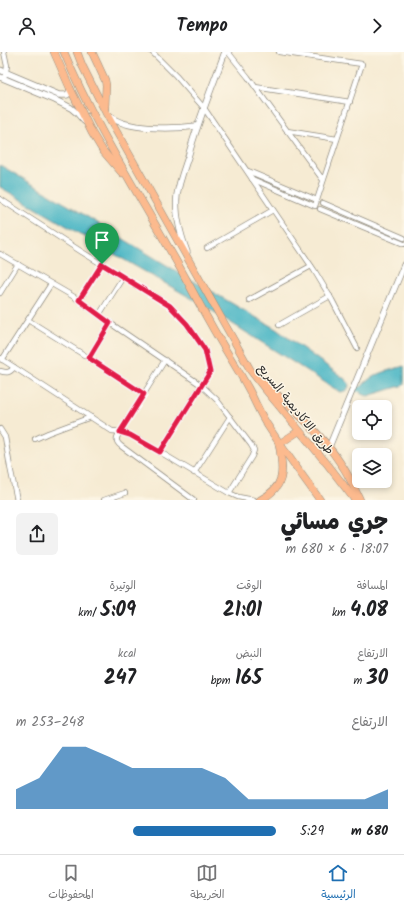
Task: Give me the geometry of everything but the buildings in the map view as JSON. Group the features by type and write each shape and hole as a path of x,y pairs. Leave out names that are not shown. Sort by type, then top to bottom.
{"main road":[{"path":"54,52 70,88 102,151 133,188"},
{"path":"64,52 97,122 133,188"},
{"path":"77,52 82,66 106,112 194,270"},
{"path":"92,52 105,80 106,93 104,105 106,112"},
{"name":"طريق الاكاديمية السريع","path":"133,188 181,268 210,324 248,388 267,424 279,444 320,500"},
{"name":"طريق الاكاديمية السريع","path":"194,270 244,360 258,381 355,500"},
{"path":"244,360 258,377 322,438 345,470 360,500"},
{"path":"260,500 276,488 282,476 282,463 279,444 299,431"}],"street":[{"path":"4,52 7,66 3,71 2,78 71,108 85,122 92,133"},
{"path":"152,52 176,76 204,108 311,266 330,296 357,348"},
{"path":"194,270 182,235 177,214 177,196 197,126 226,52 255,87 323,180"},
{"path":"252,179 315,206 362,64 279,52"},
{"path":"3,71 60,95 67,95 70,88"},
{"path":"255,87 350,102"},
{"path":"106,112 121,123 145,127 171,129 197,126"},
{"path":"288,131 337,139"},
{"path":"247,171 317,200"},
{"path":"0,199 170,306 187,324 205,350 210,372 160,452"},
{"path":"322,203 404,238"},
{"path":"320,209 404,244"},
{"path":"207,248 273,210"},
{"path":"353,223 355,217"},
{"path":"0,254 79,300 212,394 254,450 252,456 229,493"},
{"path":"0,293 18,264"},
{"path":"79,300 102,264"},
{"path":"249,300 311,266"},
{"path":"329,447 404,266"},
{"path":"99,315 123,277"},
{"path":"51,284 1,359 112,431 130,435 229,493 238,497 254,500"},
{"path":"279,325 330,296"},
{"path":"28,320 144,394"},
{"path":"89,358 110,323"},
{"path":"165,360 116,439 118,444 194,500"},
{"path":"0,371 10,372 14,367"},
{"path":"35,439 91,417"},
{"path":"194,473 230,417"},
{"path":"0,429 5,437 17,500"},
{"path":"104,500 125,493"}],"water":[{"path":"0,165 276,329 345,379 349,383 349,387 340,392 203,305 0,187"},
{"path":"404,366 404,385 368,396 361,394 360,389 374,376"}],"route":[{"path":"102,264 170,306 187,324 205,350 210,372 160,452 130,435 120,432 144,394 89,358 110,323 79,300 102,264"}]}
